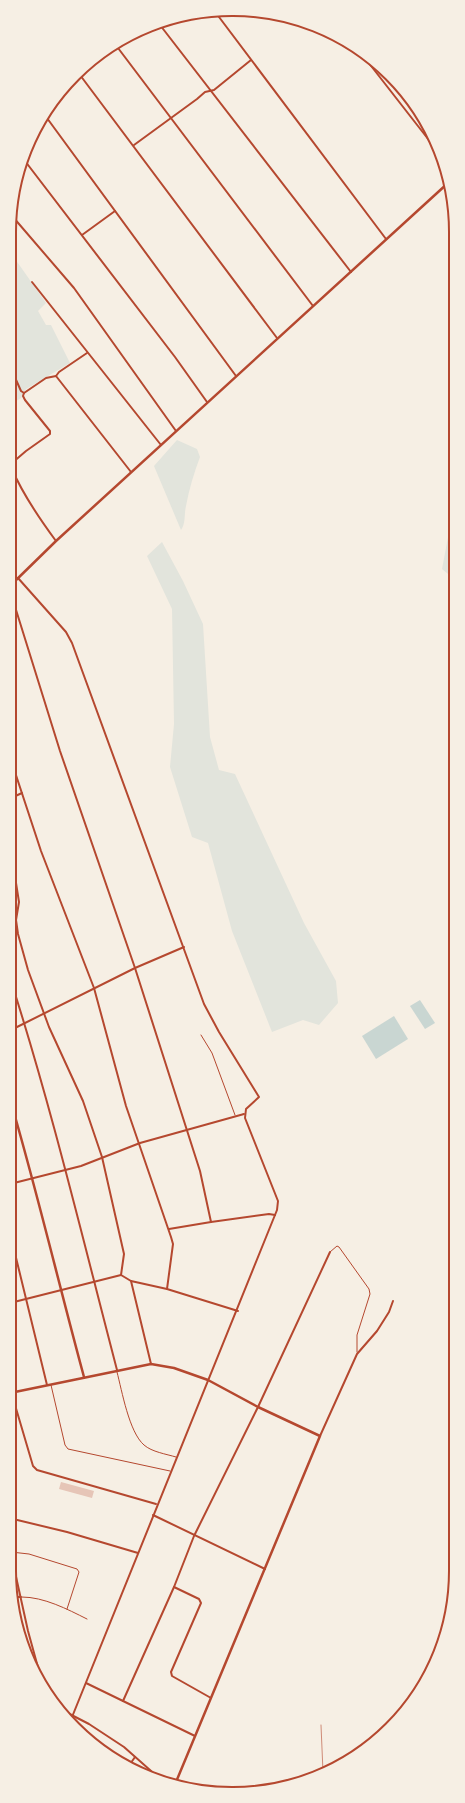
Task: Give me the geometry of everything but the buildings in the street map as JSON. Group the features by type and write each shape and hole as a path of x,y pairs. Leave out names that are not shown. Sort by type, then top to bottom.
{"street":[{"path":"218,16 386,239"},
{"path":"162,27 351,272"},
{"path":"118,48 312,306"},
{"path":"134,145 209,90 214,90 251,60"},
{"path":"373,68 428,139"},
{"path":"82,77 134,145 277,338"},
{"path":"48,119 236,376"},
{"path":"27,163 207,402"},
{"path":"72,1716 157,1504 238,1311 278,1206 277,1196 245,1114 250,1104 259,1097 211,1018 72,643 66,632 18,578 207,402 444,186"},
{"path":"82,235 115,211"},
{"path":"16,220 74,288 176,431"},
{"path":"32,282 161,445"},
{"path":"24,393 46,378 56,376 59,372 87,353"},
{"path":"56,376 131,472"},
{"path":"16,380 21,391 24,393 23,396 25,400 50,431 50,434 16,460"},
{"path":"16,478 43,524 56,541"},
{"path":"16,610 60,751 135,968 187,1130 200,1171 211,1222"},
{"path":"16,773 43,858 94,988 126,1106 169,1229 173,1244 167,1289"},
{"path":"16,796 22,793"},
{"path":"16,883 19,902 16,920 18,934 28,970 44,1013 84,1101 102,1158 124,1254 121,1275"},
{"path":"16,1027 135,968 184,947"},
{"path":"16,997 65,1170 117,1370"},
{"path":"16,1182 81,1166 140,1143 245,1114"},
{"path":"16,1120 33,1178 84,1377"},
{"path":"169,1229 269,1214 275,1215"},
{"path":"123,1701 174,1587 194,1536 258,1407 330,1252"},
{"path":"16,1260 47,1385"},
{"path":"16,1302 121,1275 131,1280 167,1289 238,1311"},
{"path":"131,1280 151,1364"},
{"path":"177,1780 320,1436 357,1354 377,1331 394,1301"},
{"path":"16,1392 151,1364 174,1368 208,1380 258,1407 320,1436"},
{"path":"16,1412 33,1466 37,1470 157,1504"},
{"path":"153,1514 194,1536 265,1569"},
{"path":"16,1520 67,1532 138,1553"},
{"path":"16,1574 28,1631 37,1664"},
{"path":"174,1587 199,1599 201,1603 171,1672 172,1676 212,1698"},
{"path":"86,1684 195,1736"},
{"path":"73,1716 95,1728 124,1747 152,1772"},
{"path":"131,1762 135,1757"}],"lane":[{"path":"201,1035 212,1053 236,1116"},
{"path":"330,1252 337,1246 339,1247 369,1289 370,1294 357,1335 357,1354"},
{"path":"117,1370 132,1427 140,1440 149,1448 177,1458"},
{"path":"51,1384 65,1445 68,1449 171,1471"},
{"path":"16,1553 29,1554 77,1569 79,1572 68,1609"},
{"path":"21,1597 30,1597 48,1602 87,1618"}],"shaded area":[{"path":"16,260 46,303 38,311 46,325 51,325 70,363 26,389 21,398 16,401"},
{"path":"177,440 197,449 200,457 190,487 183,527 181,530 154,466"},
{"path":"449,532 449,575 442,569"},
{"path":"162,542 183,581 203,624 210,737 219,770 235,774 304,923 336,981 338,1003 319,1025 303,1020 272,1032 232,931 208,843 192,837 170,767 174,724 172,609 147,556"},
{"path":"420,1000 435,1023 425,1029 410,1006"},
{"path":"394,1016 408,1039 376,1059 362,1036"}],"railway":[{"path":"449,1283 449,1292"},
{"path":"321,1725 323,1767"}]}
